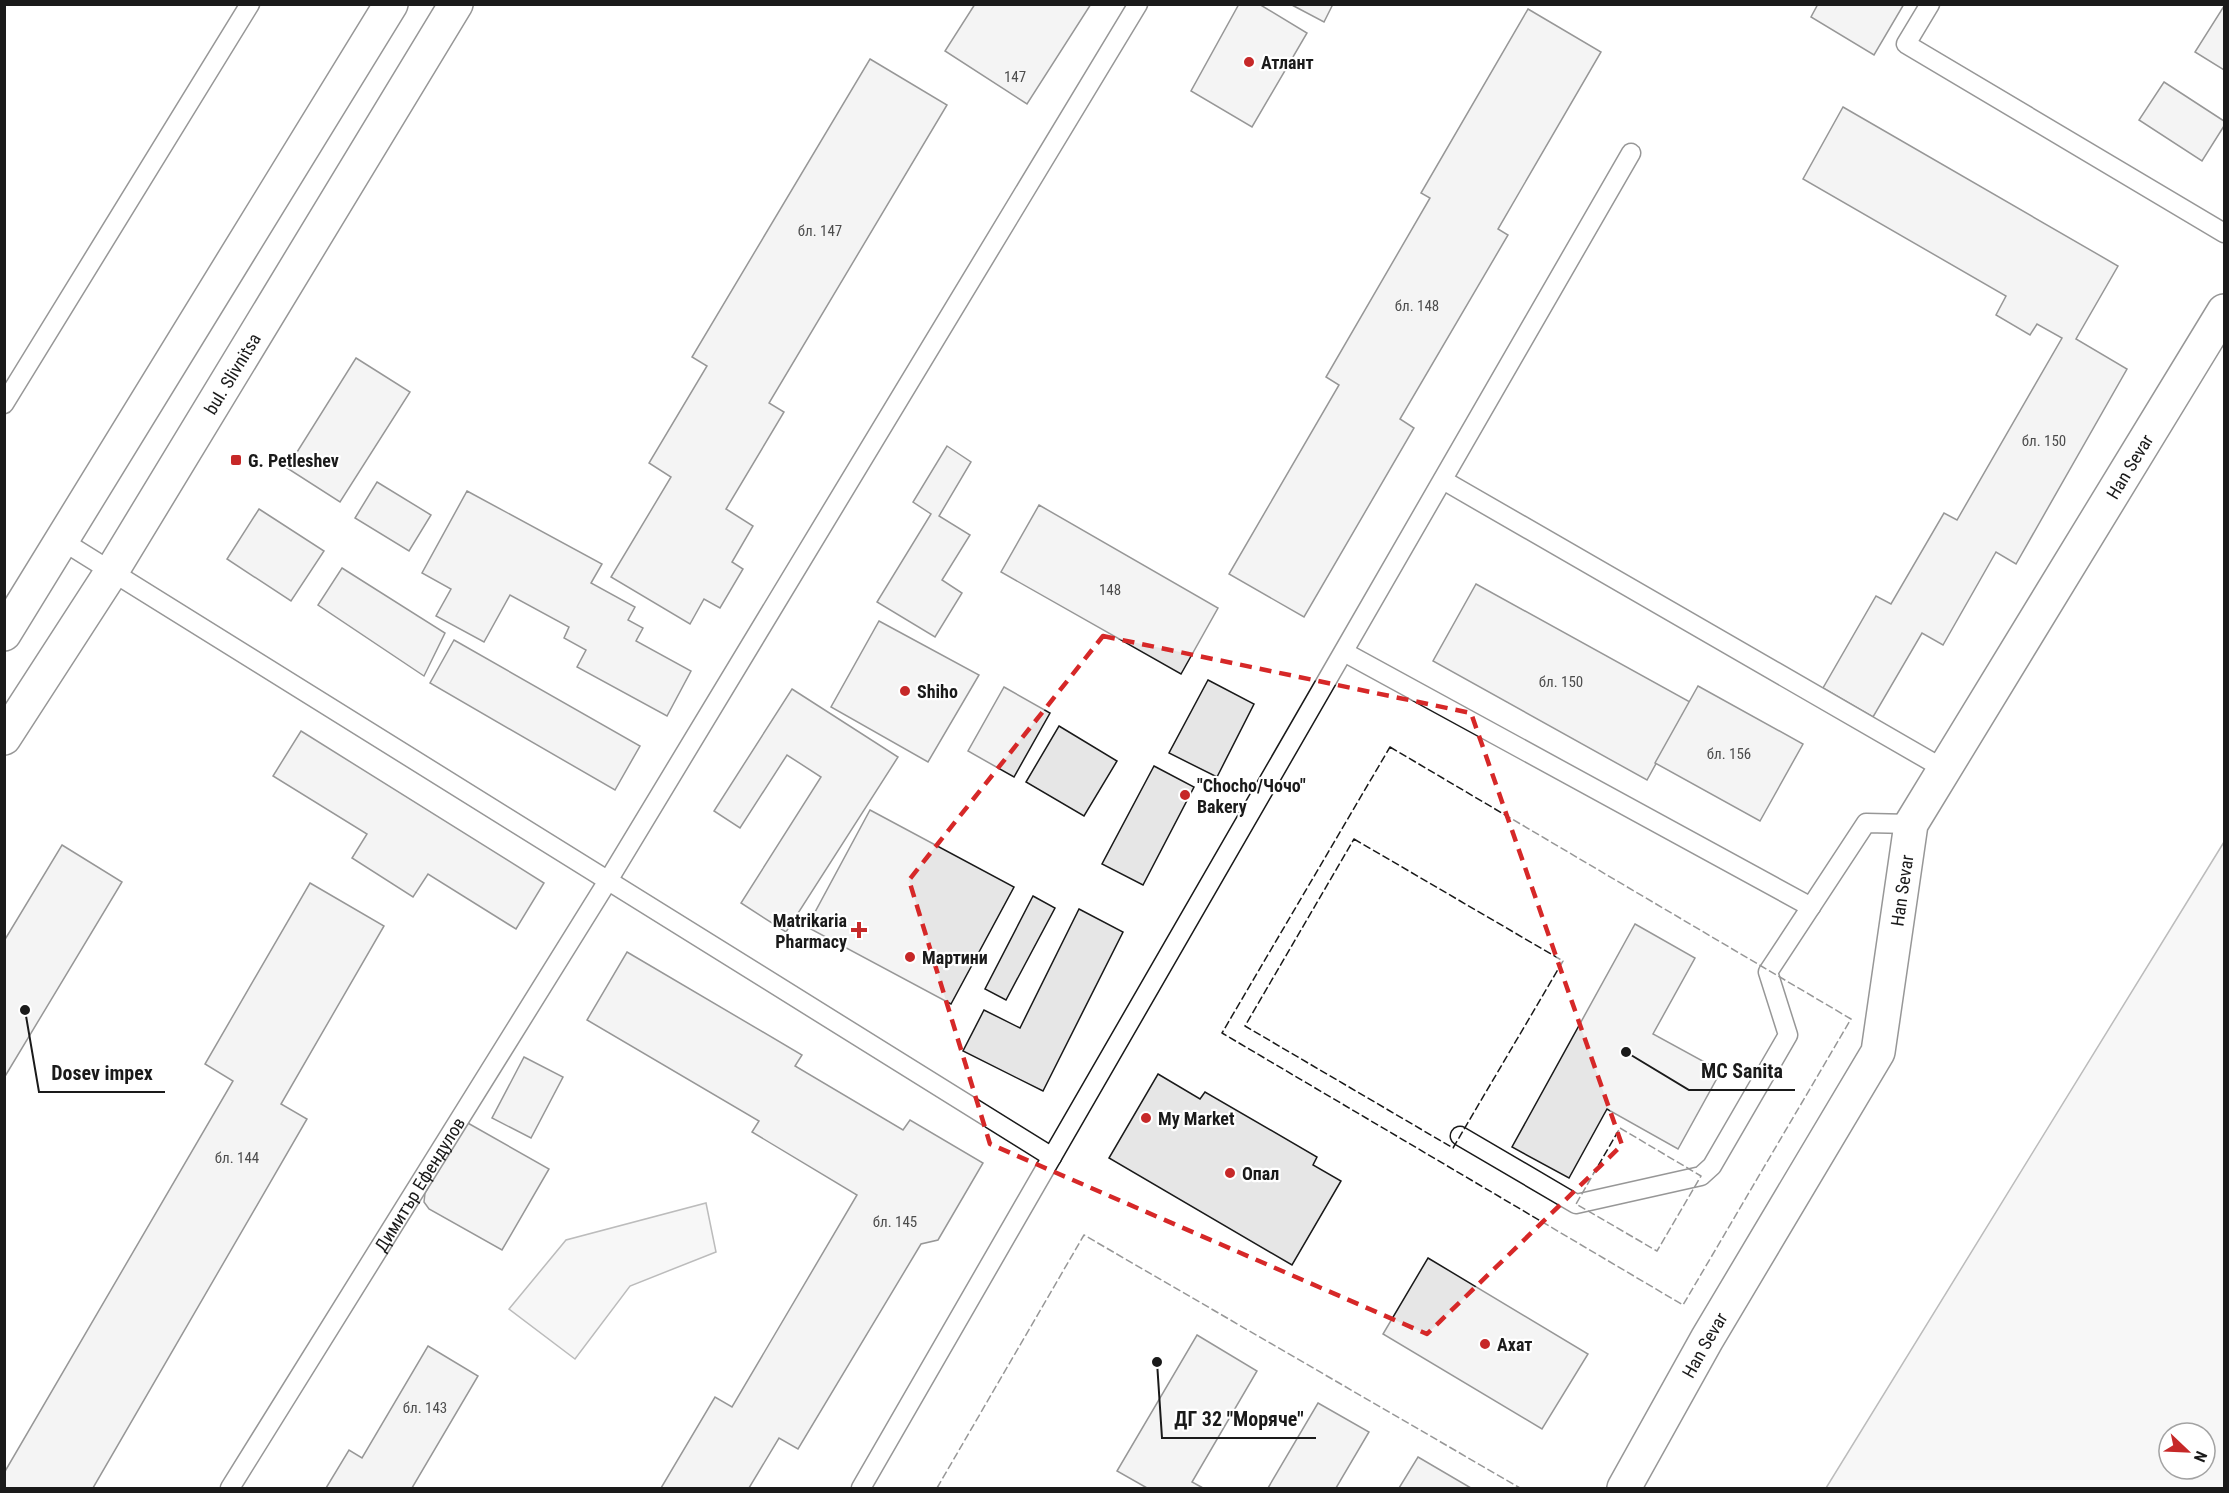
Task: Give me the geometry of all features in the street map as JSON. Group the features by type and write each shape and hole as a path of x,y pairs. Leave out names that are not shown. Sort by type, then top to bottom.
{"main road":[{"path":"4,634 391,4"},
{"name":"bul. Slivnitsa","path":"4,738 112,571 456,4"},
{"name":"Han Sevar","path":"1624,1488 1707,1339 1878,1052 1911,824 2224,311"}],"lane":[{"path":"4,404 250,4"},
{"name":"Димитър Ефендулов","path":"230,1488 609,879 1138,4"},
{"path":"1930,4 1906,44 2224,233"},
{"path":"861,1488 1631,153"},
{"path":"1443,480 1944,769"},
{"path":"61,540 609,879 1052,1157"},
{"path":"1344,651 1811,907"},
{"path":"1460,1136 1576,1204 1701,1176 1712,1166 1788,1035 1768,972 1866,823 1911,824"}],"highlighted area":[{"path":"1103,636 1471,713 1622,1145 1427,1334 990,1144 909,880"}],"shaded area":[{"path":"2224,842 2224,1488 1826,1488"},
{"path":"706,1203 716,1252 630,1286 575,1359 509,1309 566,1240"}],"building":[{"path":"975,4 1091,4 1027,104 945,51"},
{"name":"Атлант","path":"1239,4 1259,4 1307,33 1252,127 1191,91"},
{"path":"1290,4 1333,4 1324,22"},
{"path":"1818,4 1904,4 1874,55 1811,17"},
{"path":"2224,6 2224,70 2195,52"},
{"path":"1528,9 1601,52 1498,229 1508,235 1400,419 1414,428 1304,617 1229,574 1339,385 1326,377 1430,198 1421,193"},
{"path":"870,59 947,105 769,403 784,412 726,509 753,526 732,562 743,569 720,608 704,599 690,624 611,577 671,477 649,463 707,366 692,357"},
{"path":"2164,82 2224,121 2224,126 2202,161 2139,120"},
{"path":"1843,107 2118,266 2076,339 2127,369 2016,564 1996,552 1943,645 1922,633 1873,717 1823,688 1876,596 1891,604 1944,513 1957,520 2062,338 2037,324 2030,335 1996,315 2006,296 1803,179"},
{"path":"356,358 410,392 340,502 287,468"},
{"path":"947,446 971,462 939,516 970,535 942,580 962,593 935,637 877,602 931,514 913,502"},
{"path":"377,482 431,515 409,551 355,518"},
{"path":"467,491 602,564 591,583 635,607 628,620 643,628 636,641 691,671 667,716 577,667 586,650 564,638 569,627 510,595 484,642 436,616 451,589 422,573"},
{"path":"1039,505 1218,608 1181,674 1001,572"},
{"path":"259,509 324,551 291,601 227,559"},
{"path":"342,568 445,633 424,676 318,605"},
{"path":"1476,584 1690,702 1647,780 1433,661"},
{"name":"Shiho","path":"879,621 979,675 928,762 831,707"},
{"path":"454,640 640,746 615,790 430,683"},
{"path":"1208,680 1254,704 1217,777 1169,753"},
{"path":"1698,686 1803,744 1760,821 1655,763"},
{"path":"1004,687 1050,713 1014,777 968,751"},
{"path":"792,689 898,757 786,932 741,903 821,777 787,755 740,828 714,811"},
{"path":"1059,726 1117,761 1084,816 1026,782"},
{"path":"301,731 544,883 516,929 428,874 413,897 352,858 367,834 273,776"},
{"path":"1154,766 1194,787 1143,885 1102,864"},
{"path":"870,810 1014,887 951,1004 807,927"},
{"path":"62,845 122,882 4,1078 4,941"},
{"path":"310,883 384,926 281,1104 307,1119 93,1488 4,1488 4,1473 233,1081 205,1064"},
{"path":"1033,896 1055,908 1006,1000 985,989"},
{"path":"1079,909 1123,932 1043,1091 963,1051 984,1010 1020,1028"},
{"path":"1635,924 1695,958 1653,1034 1721,1071 1678,1149 1607,1109 1569,1178 1512,1147"},
{"path":"627,952 802,1055 795,1066 903,1130 910,1120 983,1163 938,1240 921,1244 798,1449 779,1438 749,1488 661,1488 715,1397 732,1407 857,1195 752,1132 759,1121 587,1020"},
{"path":"524,1057 563,1077 531,1138 492,1118"},
{"name":"Опал","path":"1158,1074 1200,1099 1205,1092 1317,1157 1313,1165 1341,1181 1292,1265 1109,1158"},
{"path":"466,1122 549,1169 502,1250 429,1209 424,1202 425,1193"},
{"name":"Ахат","path":"1428,1258 1588,1354 1542,1429 1383,1334"},
{"path":"1197,1335 1257,1371 1192,1482 1203,1488 1147,1488 1117,1471"},
{"path":"428,1346 478,1376 412,1488 326,1488 349,1450 362,1458"},
{"path":"1318,1403 1369,1432 1336,1488 1268,1488"},
{"path":"1418,1457 1471,1488 1399,1488"}],"fence":[{"path":"1390,747 1851,1019 1683,1305 1222,1033 1390,747"},
{"path":"1354,839 1563,961 1453,1148 1245,1026 1354,839"},
{"path":"1620,1128 1701,1176 1657,1251 1576,1204 1620,1128"},
{"path":"937,1488 1084,1235 1520,1488"}],"place":[{"name":"Атлант","path":"1249,62"},
{"name":"G. Petleshev","path":"236,460"},
{"name":"Shiho","path":"905,691"},
{"name":"\"Chocho/Чочо\" Bakery","path":"1185,795"},
{"name":"Matrikaria Pharmacy","path":"859,930"},
{"name":"Мартини","path":"910,957"},
{"name":"Dosev impex","path":"25,1010"},
{"name":"MC Sanita","path":"1626,1052"},
{"name":"My Market","path":"1146,1118"},
{"name":"Опал","path":"1230,1173"},
{"name":"Ахат","path":"1485,1344"},
{"name":"ДГ 32 \"Моряче\"","path":"1157,1362"}]}
